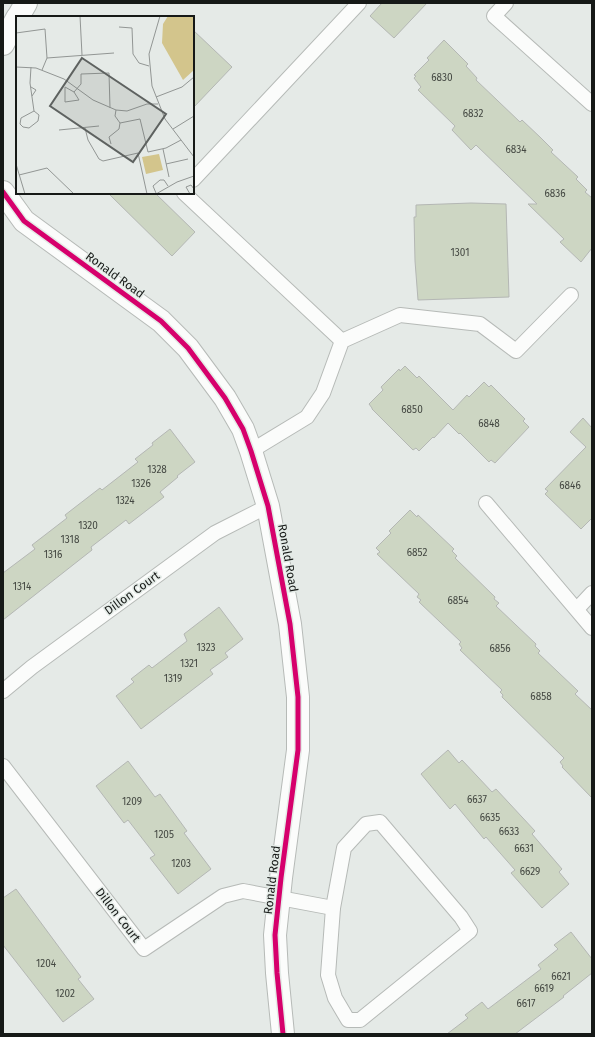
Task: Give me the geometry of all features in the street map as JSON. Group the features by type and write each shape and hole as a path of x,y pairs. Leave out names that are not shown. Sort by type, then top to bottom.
{"street":[{"path":"18,16 26,3"},
{"path":"3,44 16,20"},
{"name":"Ronald Road","path":"3,192 24,222 161,320 188,348 225,398 243,429 252,451 268,506 290,624 298,697 298,750 275,935 283,1034"}],"lane":[{"path":"194,179 359,3"},
{"path":"506,3 494,16 592,104"},
{"path":"185,194 342,341"},
{"path":"252,451 307,418 323,393 342,341 400,315 480,324 516,350 571,295"},
{"path":"486,503 592,628"},
{"name":"Dillon Court","path":"3,691 32,667 215,533 268,506"},
{"path":"577,609 592,594"},
{"name":"Dillon Court","path":"3,766 144,949 223,896 243,892 279,899"},
{"path":"380,822 461,917 470,931 360,1020 348,1020 335,998 328,975 332,908 344,848 366,824 380,822"},
{"path":"279,899 332,908"}],"building":[{"path":"382,3 427,3 394,38 370,16"},
{"path":"194,31 232,67 194,107"},
{"path":"444,40 468,64 466,66 477,78 476,80 520,122 522,120 553,150 551,152 578,177 576,179 587,190 585,192 592,198 592,248 581,262 560,242 564,239 528,204 537,204 476,145 471,150 452,130 455,126 418,90 421,87 414,78 416,76 414,75 429,60 427,58"},
{"path":"109,194 156,194 195,232 172,256"},
{"path":"471,203 506,204 509,297 418,300 414,217 416,217 416,205"},
{"path":"405,366 417,378 419,376 453,410 467,395 469,397 484,382 489,387 491,385 525,419 523,421 529,427 495,463 491,460 489,462 448,423 419,451 416,448 413,450 372,409 369,404 383,390 381,387 399,369 400,371"},
{"path":"583,418 592,428 592,518 581,529 545,494 548,491 545,489 586,447 570,432"},
{"path":"170,429 195,462 160,492 164,497 129,524 126,520 91,547 92,550 3,620 3,573 35,549 32,545 67,518 65,515 100,488 102,490 138,462 135,459"},
{"path":"410,510 417,517 418,515 454,549 452,551 457,556 455,558 495,597 494,599 499,603 496,606 536,644 535,646 540,651 538,653 578,691 575,694 592,710 592,798 562,767 563,766 560,762 564,758 502,697 503,695 500,692 502,690 460,650 462,648 459,644 461,642 419,602 421,600 417,597 419,594 377,554 380,552 376,548 391,533 389,531"},
{"path":"219,607 243,639 225,653 228,657 210,670 213,674 141,729 116,696 134,682 131,679 149,665 152,668 187,641 184,634"},
{"path":"448,750 459,763 462,760 492,792 496,789 535,831 532,834 562,869 559,872 569,884 542,908 511,873 515,870 486,837 484,839 455,804 450,809 421,774"},
{"path":"128,761 155,797 160,794 187,831 184,833 211,869 178,894 150,858 155,855 128,820 124,823 96,786"},
{"path":"16,889 81,977 78,979 94,999 63,1022 3,945 3,898"},
{"path":"571,932 592,959 592,973 563,996 564,997 515,1034 447,1034 468,1018 465,1015 482,1002 488,1009 541,969 538,965 558,949 554,945"}],"cycle path":[{"path":"3,192 24,221 161,321 188,348 225,398 243,429 251,451 268,506 290,624 298,697 298,750 275,935 283,1034"}]}
